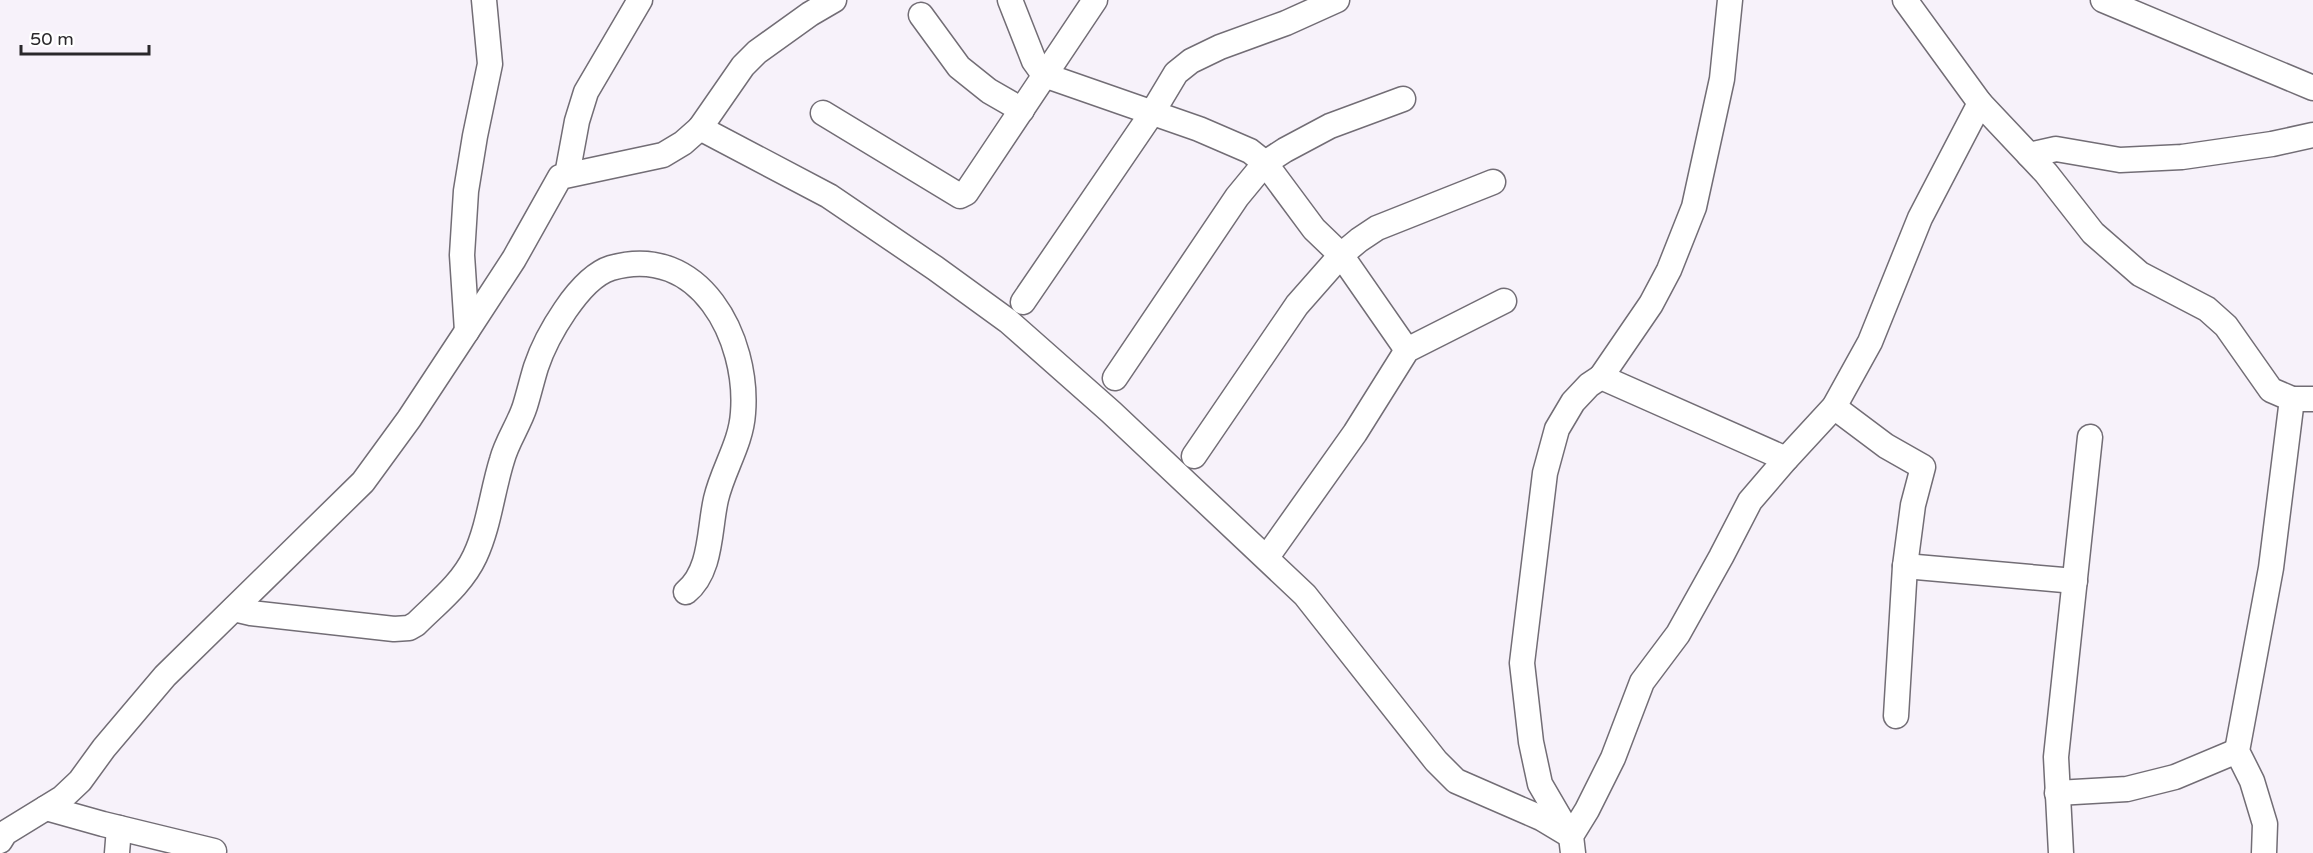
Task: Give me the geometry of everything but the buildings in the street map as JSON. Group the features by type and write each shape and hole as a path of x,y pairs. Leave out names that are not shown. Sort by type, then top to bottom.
{"street":[{"path":"467,331 462,255 466,191 474,136 490,64 484,0"},
{"path":"567,175 576,121 586,92 640,0"},
{"path":"0,842 5,834 62,798 80,781 104,748 165,676 363,482 409,419 514,259 560,177 663,155 700,128 743,66 757,52 810,14 834,0"},
{"path":"1011,0 1034,61 1044,75 1250,151 1265,163 1314,229 1341,255 1407,350"},
{"path":"823,113 960,196 966,193 1095,0"},
{"path":"1023,302 1152,113 1176,73 1191,62 1220,47 1286,23 1337,0"},
{"path":"1572,845 1540,784 1531,742 1522,663 1545,472 1557,429 1573,402 1589,385 1601,377 1652,304 1669,270 1694,207 1722,79 1730,0"},
{"path":"1905,0 1980,103 2046,173 2093,232 2140,274 2207,309 2226,326 2271,390 2302,399 2237,751 2252,781 2265,825 2264,853"},
{"path":"2103,0 2313,88"},
{"path":"921,15 959,67 989,91 1022,110"},
{"path":"1115,378 1237,197 1265,163 1330,126 1403,99"},
{"path":"1572,845 1613,758 1642,682 1678,634 1750,501 1834,407 1870,342 1920,218 1980,103"},
{"path":"700,128 829,196 935,267 1008,321 1111,412 1305,595 1436,761 1456,781 1531,813 1572,845"},
{"path":"2029,155 2056,149 2120,160 2182,157 2272,144 2313,135"},
{"path":"1194,456 1297,305 1341,255 1377,228 1493,182"},
{"path":"234,609 251,613 394,629 409,628 416,624 459,582 475,557 502,457 525,406 537,365 559,321 587,283 595,276 612,268 638,265 658,266 703,291 729,328 744,382 743,414 738,442 717,498 702,571 693,586 686,592"},
{"path":"1267,557 1355,433 1407,350 1504,301"},
{"path":"1601,377 1786,459"},
{"path":"1834,407 1886,446 1923,467 1913,505 1905,566 1896,716"},
{"path":"2061,853 2056,757 2090,436"},
{"path":"1905,566 2074,581"},
{"path":"2057,793 2127,789 2175,777 2237,751"},
{"path":"46,808 214,850"},
{"path":"117,853 119,828"}]}
